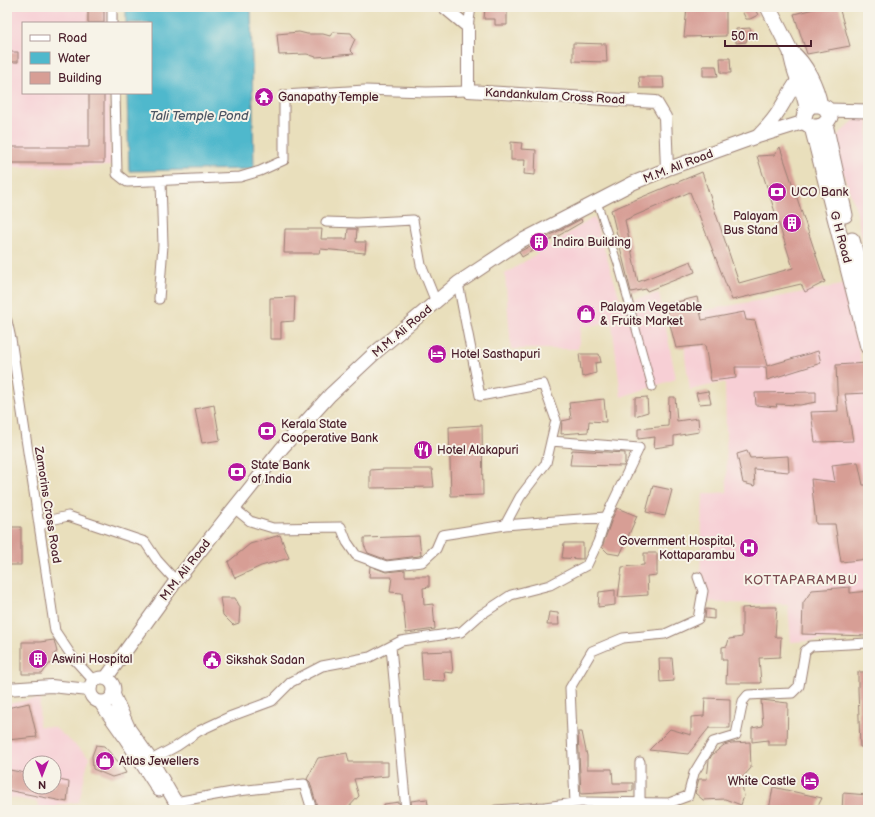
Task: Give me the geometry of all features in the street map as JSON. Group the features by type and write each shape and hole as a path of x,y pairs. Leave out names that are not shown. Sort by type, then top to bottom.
{"main road":[{"path":"768,7 791,52 792,64 798,80 805,97 816,116"},
{"path":"791,52 798,57 804,66 814,87 816,116"},
{"path":"756,137 773,118 798,80"},
{"name":"M.M. Ali Road","path":"106,678 176,581 282,448 330,395 377,351 458,283 521,241 634,183 667,169 816,116 850,110 868,111"},
{"name":"G H Road","path":"816,116 842,201 868,300"},
{"name":"G H Road","path":"816,116 868,348"},
{"path":"114,696 108,702 94,700 91,696 91,685 100,678 106,678 113,683 115,690 114,696 129,729 151,760 176,807"},
{"path":"100,702 176,807"}],"street":[{"path":"112,7 112,22"},
{"path":"444,7 468,27"},
{"name":"Kandankulam Cross Road","path":"471,7 468,27 468,91 656,102 665,117 667,169"},
{"path":"115,94 117,174 127,182 161,182 240,177 260,171 284,160 284,95 365,90 426,92 468,91"},
{"path":"159,299 163,245 161,182"},
{"path":"597,202 618,264 652,386"},
{"path":"326,222 357,223 413,220 421,265 436,302"},
{"path":"458,283 480,396 543,384 556,420 546,463 520,496 505,525"},
{"name":"Zamorins Cross Road","path":"7,321 56,631 91,685"},
{"path":"151,760 177,746 205,728 228,717 272,701 291,682 322,666 370,657 401,641 461,632 479,616 510,595 550,585 587,565 598,542 606,517 639,448 551,441"},
{"path":"234,508 250,521 273,528 341,527 347,542 356,555 386,566 422,562 436,549 442,535 505,525 606,517"},
{"path":"40,526 51,520 68,516 145,542 157,560 176,581"},
{"path":"575,803 570,688 592,651 623,638 665,634 698,619 703,591 698,577"},
{"path":"496,810 546,807 575,803 669,803 688,796 694,773 712,742 736,735 743,701 748,695 792,693 799,686 805,651 811,646 868,643"},
{"path":"391,647 406,810"},
{"path":"7,689 91,685"},
{"path":"640,762 640,803"},
{"path":"176,807 238,791 304,784 312,810"}],"shaded area":[{"path":"7,7 108,7 108,22 22,22 22,94 109,94 111,166 7,167"},
{"path":"858,117 868,117 868,268 856,209 831,141"},
{"name":"Palayam Vegetable & Fruits Market","path":"594,217 621,302 659,293 676,379 621,397 612,324 581,326 578,349 511,349 505,274"},
{"path":"847,284 868,398 868,637 791,642 788,605 699,602 703,494 727,492 725,382 690,390 685,357 684,314"},
{"path":"40,698 39,726 54,727 89,757 79,802 58,805 57,810 39,810 37,802 7,797 7,704"}],"water":[{"name":"Tali Temple Pond","path":"126,7 251,7 254,169 129,171 127,94 152,94 152,22 126,22"}],"building":[{"path":"88,7 104,7 104,22 88,22"},
{"path":"485,7 507,7 507,25 495,25 495,19 484,19"},
{"path":"687,7 726,10 726,36 684,37"},
{"path":"740,7 754,7 758,15 750,19 746,19"},
{"path":"821,7 839,7 850,46 807,54 794,14"},
{"path":"750,28 752,38 747,38 746,42 736,43 736,29"},
{"path":"299,32 330,36 333,32 351,33 355,39 350,50 354,54 316,57 307,54 279,55 277,34"},
{"path":"573,43 606,44 607,62 573,61"},
{"path":"7,52 18,52 18,62 7,62"},
{"path":"720,58 730,58 731,73 721,73"},
{"path":"703,66 716,66 718,76 703,76"},
{"path":"639,77 663,77 664,88 640,88"},
{"path":"89,94 104,94 104,163 7,163 7,147 89,147"},
{"path":"511,142 522,143 521,149 536,150 535,175 524,174 525,160 511,160"},
{"name":"Palayam Bus Stand","path":"780,147 825,282 805,292 801,284 732,300 690,192 625,220 638,282 691,261 695,272 647,291 646,289 631,292 611,210 702,172 739,283 793,268 757,156 774,155"},
{"path":"581,219 582,222 522,257 519,252"},
{"path":"285,229 322,229 321,239 347,239 348,229 357,229 356,242 366,242 365,253 321,249 320,253 284,253"},
{"path":"295,297 294,321 281,322 281,339 270,339 270,298"},
{"path":"697,297 702,320 744,312 746,320 755,321 767,366 818,351 821,363 767,380 766,367 735,367 736,378 711,381 705,345 676,348 665,305"},
{"path":"579,354 599,354 601,362 595,363 596,373 582,377"},
{"path":"867,363 868,393 845,394 853,441 815,442 811,412 838,411 836,365"},
{"path":"708,391 711,403 699,404 696,393"},
{"path":"816,392 816,402 800,405 776,404 777,407 756,405 755,393"},
{"path":"647,397 648,412 635,416 635,398"},
{"path":"669,397 675,397 677,421 698,418 699,432 674,436 674,445 654,448 655,437 638,439 638,429 668,426"},
{"path":"604,399 606,422 589,421 588,432 561,434 562,421 571,419 569,403"},
{"path":"214,405 220,440 202,443 195,409"},
{"path":"482,425 483,495 451,496 449,427"},
{"path":"572,450 625,453 625,463 624,466 570,465"},
{"path":"747,451 750,458 788,456 789,472 754,469 755,486 743,483 737,454"},
{"path":"858,462 863,485 868,485 868,559 841,562 835,524 816,524 811,479 835,482 832,465"},
{"path":"432,469 434,487 370,488 370,470"},
{"path":"653,486 672,490 665,516 646,512"},
{"path":"617,508 637,516 620,555 608,553 602,547"},
{"path":"7,527 21,527 21,565 7,565"},
{"path":"280,535 289,558 261,566 235,578 228,562 250,544"},
{"path":"419,536 421,555 419,556 387,560 368,553 364,545 364,538"},
{"path":"564,543 583,543 583,559 562,558"},
{"path":"644,553 657,553 657,575 647,576 648,595 618,597 622,567 644,565"},
{"path":"370,566 386,572 405,570 405,576 429,576 429,587 423,588 424,605 433,604 435,629 406,633 402,593 390,592 392,577 369,577"},
{"path":"850,587 850,593 868,591 868,636 802,634 803,603 812,590"},
{"path":"615,590 615,605 598,607 599,592"},
{"path":"220,598 235,598 240,607 239,623 233,625 223,615"},
{"path":"777,607 775,637 781,637 780,657 759,658 761,683 726,683 727,660 722,660 722,647 727,646 729,639 742,637 742,608"},
{"path":"706,609 714,610 714,619 705,618"},
{"path":"549,612 558,613 559,625 547,625"},
{"name":"Aswini Hospital","path":"54,640 57,652 54,654 55,663 49,664 42,674 22,674 22,642"},
{"path":"451,651 453,673 444,672 445,681 423,680 421,652"},
{"path":"659,658 672,658 674,681 660,682"},
{"path":"858,672 868,672 868,747 860,747"},
{"path":"705,698 730,699 730,728 709,728 688,754 649,750 670,729 691,735 691,717 704,716"},
{"path":"761,700 788,703 787,745 768,745 768,740 752,742 752,728 763,726"},
{"path":"29,703 37,737 7,740 7,708"},
{"path":"578,732 582,732 587,756 587,769 612,769 613,783 633,783 633,791 581,794"},
{"path":"750,742 751,768 741,779 744,796 741,805 725,799 703,800 695,793 699,779 707,779 709,760 712,755 724,745"},
{"name":"Atlas Jewellers","path":"96,745 104,746 122,766 126,773 112,777 93,769 92,756"},
{"path":"347,753 349,762 388,762 388,776 354,779 359,796 347,809 318,810 310,782 307,779 318,758"},
{"path":"10,770 22,772 22,793 7,790"},
{"path":"62,781 69,782 67,802 32,795 62,795"},
{"path":"773,787 822,798 816,810 769,810"},
{"path":"843,793 868,795 868,810 842,810"},
{"path":"427,799 429,810 412,810 411,801"},
{"path":"399,802 400,810 384,810 384,804"}],"place":[{"name":"Ganapathy Temple","path":"264,97"},
{"name":"UCO Bank","path":"777,192"},
{"name":"Palayam Bus Stand","path":"792,223"},
{"name":"Indira Building","path":"539,242"},
{"name":"Palayam Vegetable & Fruits Market","path":"586,314"},
{"name":"Hotel Sasthapuri","path":"437,354"},
{"name":"Kerala State Cooperative Bank","path":"267,431"},
{"name":"Hotel Alakapuri","path":"423,450"},
{"name":"State Bank of India","path":"237,472"},
{"name":"Government Hospital, Kottaparambu","path":"749,548"},
{"name":"Aswini Hospital","path":"38,659"},
{"name":"Sikshak Sadan","path":"212,660"},
{"name":"Atlas Jewellers","path":"105,761"},
{"name":"White Castle","path":"810,781"}],"district":[{"name":"KOTTAPARAMBU","path":"801,579"}]}
